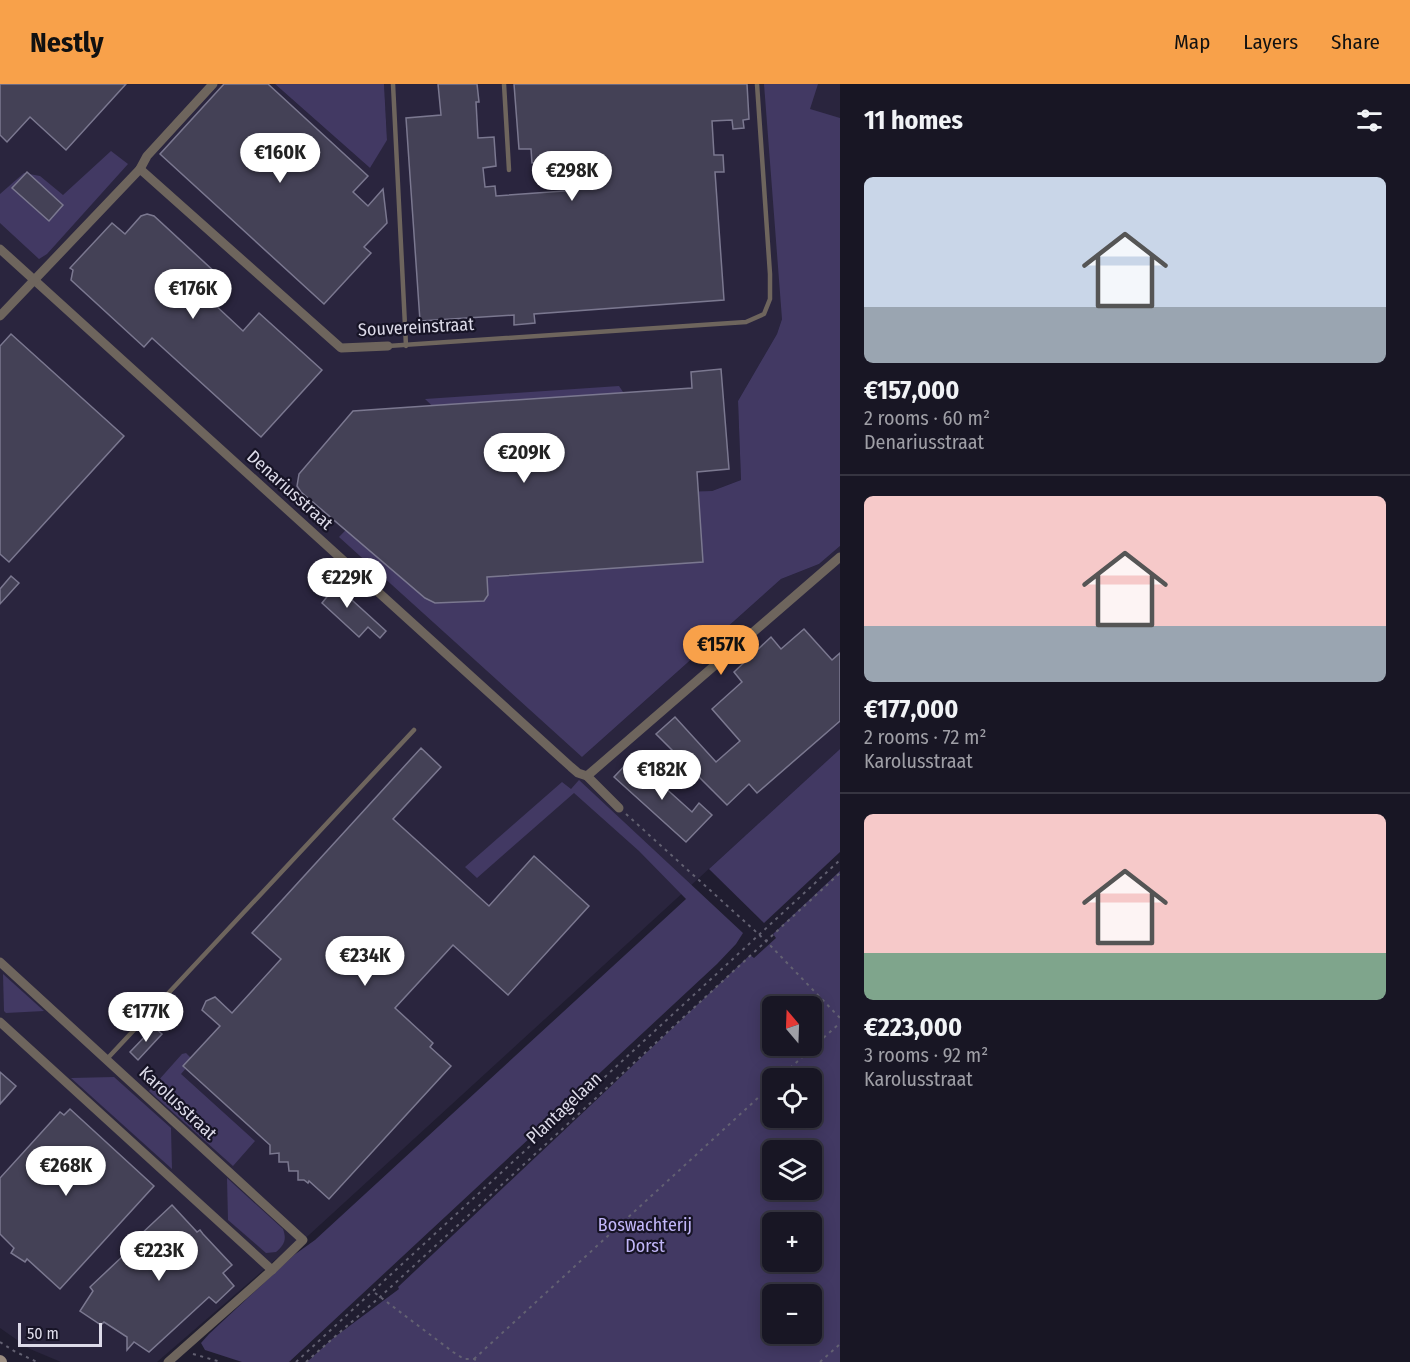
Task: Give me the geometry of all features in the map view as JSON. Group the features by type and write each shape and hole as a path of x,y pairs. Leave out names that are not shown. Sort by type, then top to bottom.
{"street":[{"path":"0,316 140,169 147,156 213,84"},
{"name":"Souvereinstraat","path":"140,169 340,348 388,346"},
{"name":"Denariusstraat","path":"0,249 570,768 587,776 619,808"},
{"path":"587,776 840,557"},
{"name":"Karolusstraat","path":"0,962 303,1240 168,1362"},
{"path":"0,1022 272,1270"}],"lane":[{"path":"393,84 406,345"},
{"path":"504,84 509,170"},
{"name":"Souvereinstraat","path":"388,346 746,322 764,314 770,299 757,84"},
{"path":"106,1060 414,730"}],"path":[{"path":"619,808 765,940 840,1018"},
{"path":"296,1362 840,860"},
{"name":"Plantagelaan","path":"306,1362 380,1297 840,873"},
{"path":"790,1068 840,1023"},
{"path":"474,1359 762,1094"},
{"path":"374,1292 453,1352 464,1359 474,1359 478,1362"},
{"path":"0,1342 37,1362"},
{"path":"820,1362 840,1344"},
{"path":"182,1350 221,1362"}],"shaded area":[{"path":"0,84 275,84 370,168 387,139 384,84 840,84 840,372 782,319 777,334 738,401 741,480 712,491 677,493 426,399 450,423 582,757 781,579 819,564 840,546 840,749 298,1245 275,1260 157,1362 61,1362 30,1349 0,1328"}],"green space":[{"path":"275,84 384,84 387,140 370,168"},
{"path":"764,84 818,84 810,109 840,118 840,546 819,564 781,579 582,757 339,537 450,423 425,399 619,386 660,447 677,492 712,491 741,480 738,401 777,334 782,319"},
{"path":"111,151 128,164 47,254 39,259 0,223 0,194 24,173 40,176 63,195"},
{"path":"840,749 840,852 764,923 709,869"},
{"path":"579,780 743,933 736,944 289,1362 242,1362 205,1350 201,1343 209,1334 294,1255 315,1240 686,899 639,851 574,793 477,878 465,867 562,782 571,789"},
{"name":"Boswachterij Dorst","path":"840,871 840,1362 307,1362 332,1339 399,1289 398,1287 750,955 754,958 776,938 773,934"},
{"path":"3,974 44,1011 6,1013 4,1011"},
{"path":"186,1053 193,1060 181,1074 255,1141 233,1166 149,1091 182,1054"},
{"path":"114,1077 171,1128 172,1169 71,1078"},
{"path":"227,1178 283,1229 284,1242 276,1252 266,1253 228,1220"}],"building":[{"path":"0,84 126,84 66,150 30,117 7,142 0,135"},
{"path":"224,84 268,84 368,176 353,192 368,206 383,189 387,223 364,247 371,253 324,304 160,154"},
{"path":"438,84 477,84 478,138 494,137 496,166 483,168 485,187 495,186 496,196 578,190 577,159 532,163 531,149 519,149 514,84 747,84 749,119 743,120 744,128 733,129 732,120 712,121 714,155 723,155 724,172 715,172 724,300 534,314 535,323 514,325 514,315 420,321 406,118 441,115"},
{"path":"27,172 63,205 49,221 12,188"},
{"path":"147,214 154,216 229,285 213,303 243,331 259,313 322,370 261,437 152,338 144,347 71,280 73,270 70,268 112,223 125,234 141,216"},
{"path":"11,334 124,436 9,562 0,554 0,346"},
{"path":"721,369 729,469 697,472 703,562 487,577 488,595 484,601 435,603 425,598 301,492 297,486 299,474 353,411 692,388 691,372"},
{"path":"319,570 386,631 380,638 368,627 359,637 322,603 330,593 313,577"},
{"path":"11,576 19,583 0,604 0,589"},
{"path":"804,629 832,660 840,653 840,721 757,793 749,784 727,805 656,734 675,717 716,762 740,741 712,709 742,682 734,672 771,637 781,649"},
{"path":"421,748 441,767 393,819 489,906 534,856 589,906 508,995 453,945 395,1008 433,1043 430,1047 451,1066 329,1199 309,1181 308,1183 298,1180 298,1171 289,1171 288,1162 279,1162 279,1153 270,1154 270,1145 183,1066 220,1026 202,1010 206,1001 215,997 232,1013 281,959 252,933"},
{"path":"632,758 692,812 699,803 712,815 686,842 614,777"},
{"path":"154,1027 162,1034 138,1060 130,1052"},
{"path":"0,1072 16,1086 0,1104"},
{"path":"70,1109 154,1186 60,1289 27,1259 25,1262 11,1253 14,1248 0,1234 0,1178 60,1112 64,1115"},
{"path":"172,1205 197,1232 200,1230 232,1265 223,1273 234,1286 216,1303 209,1297 149,1352 134,1342 127,1350 127,1337 104,1322 101,1325 80,1311 93,1291 90,1287 124,1255 122,1252"}]}
